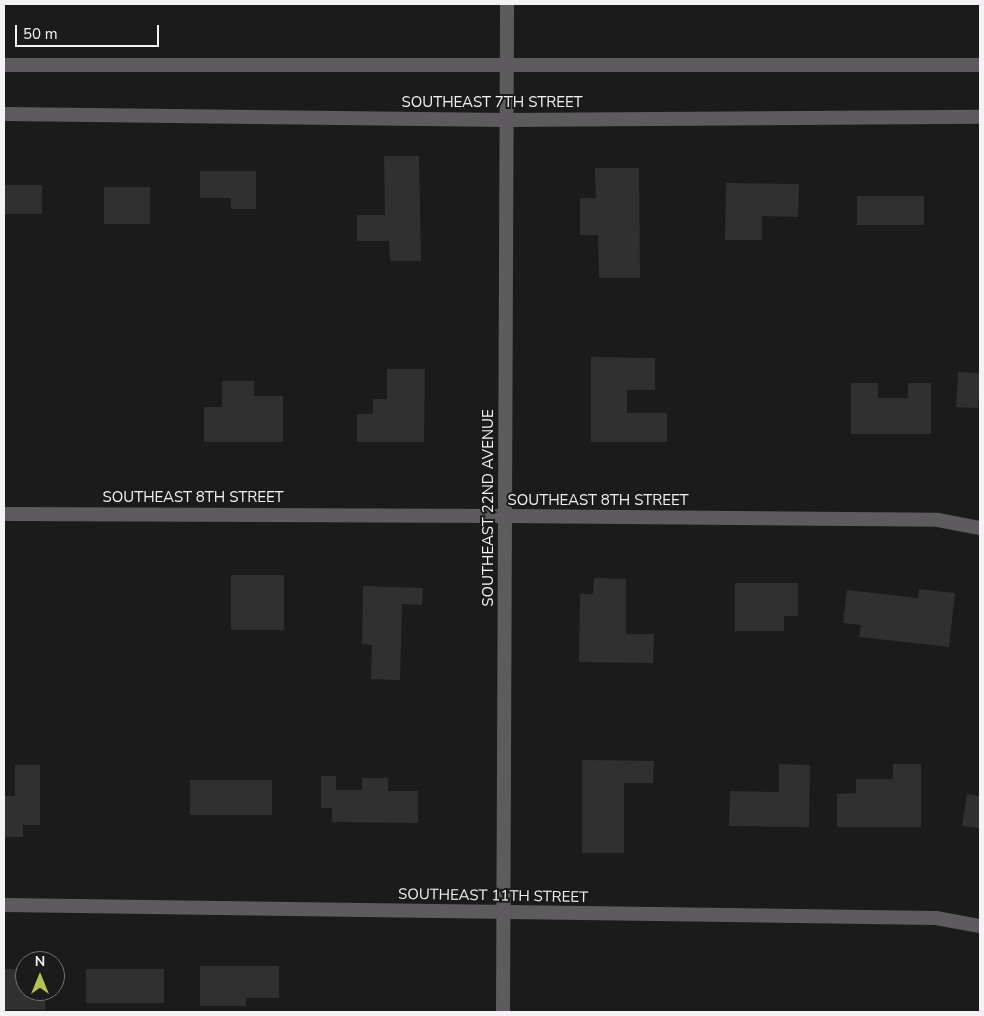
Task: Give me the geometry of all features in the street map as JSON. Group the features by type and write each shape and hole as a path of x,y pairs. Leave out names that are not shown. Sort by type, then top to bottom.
{"street":[{"name":"SOUTHEAST 22ND AVENUE","path":"503,1012 507,4"},
{"path":"4,66 980,65"},
{"name":"SOUTHEAST 7TH STREET","path":"4,114 507,120 980,117"},
{"name":"SOUTHEAST 8TH STREET","path":"4,514 938,520 980,528"},
{"name":"SOUTHEAST 11TH STREET","path":"4,905 936,918 980,926"}],"building":[{"path":"384,156 419,156 421,261 390,261 389,241 357,241 357,215 385,215"},
{"path":"595,168 639,168 640,278 599,278 598,235 580,235 580,198 596,198"},
{"path":"200,171 256,171 256,209 231,209 231,198 200,198"},
{"path":"726,183 799,184 798,217 762,216 762,240 725,240"},
{"path":"4,185 42,185 42,214 4,214"},
{"path":"104,187 150,187 150,224 104,224"},
{"path":"857,196 924,196 924,225 857,225"},
{"path":"591,357 655,358 655,390 627,390 627,413 667,413 667,442 591,442"},
{"path":"387,369 425,369 424,442 357,442 357,414 373,414 373,399 387,399"},
{"path":"958,372 980,373 978,408 956,407"},
{"path":"222,381 254,381 254,396 283,396 283,442 204,442 204,407 222,407"},
{"path":"851,383 878,383 878,398 908,398 908,383 931,383 931,434 851,434"},
{"path":"231,575 284,575 284,630 231,630"},
{"path":"594,578 626,579 626,634 654,634 653,663 579,662 580,594 593,594"},
{"path":"735,583 798,583 798,616 784,616 784,631 735,631"},
{"path":"363,586 423,588 422,605 402,604 400,680 371,679 372,645 362,644"},
{"path":"919,589 955,593 949,647 859,637 861,625 843,623 847,590 918,598"},
{"path":"582,760 654,761 653,783 624,783 624,853 582,853"},
{"path":"779,764 810,765 809,827 729,826 730,791 779,792"},
{"path":"893,764 921,764 921,827 837,827 837,794 856,793 856,779 893,779"},
{"path":"15,765 40,765 40,825 23,825 23,837 4,837 4,796 15,796"},
{"path":"321,776 336,776 336,790 362,790 362,778 388,778 388,791 418,791 418,823 332,822 332,808 321,808"},
{"path":"190,780 272,780 272,815 190,815"},
{"path":"967,794 980,796 980,828 962,826"},
{"path":"200,966 279,966 279,998 246,998 246,1006 200,1006"},
{"path":"4,969 15,969 15,1001 45,1001 45,1010 4,1010"},
{"path":"86,969 164,969 164,1003 86,1003"}]}
